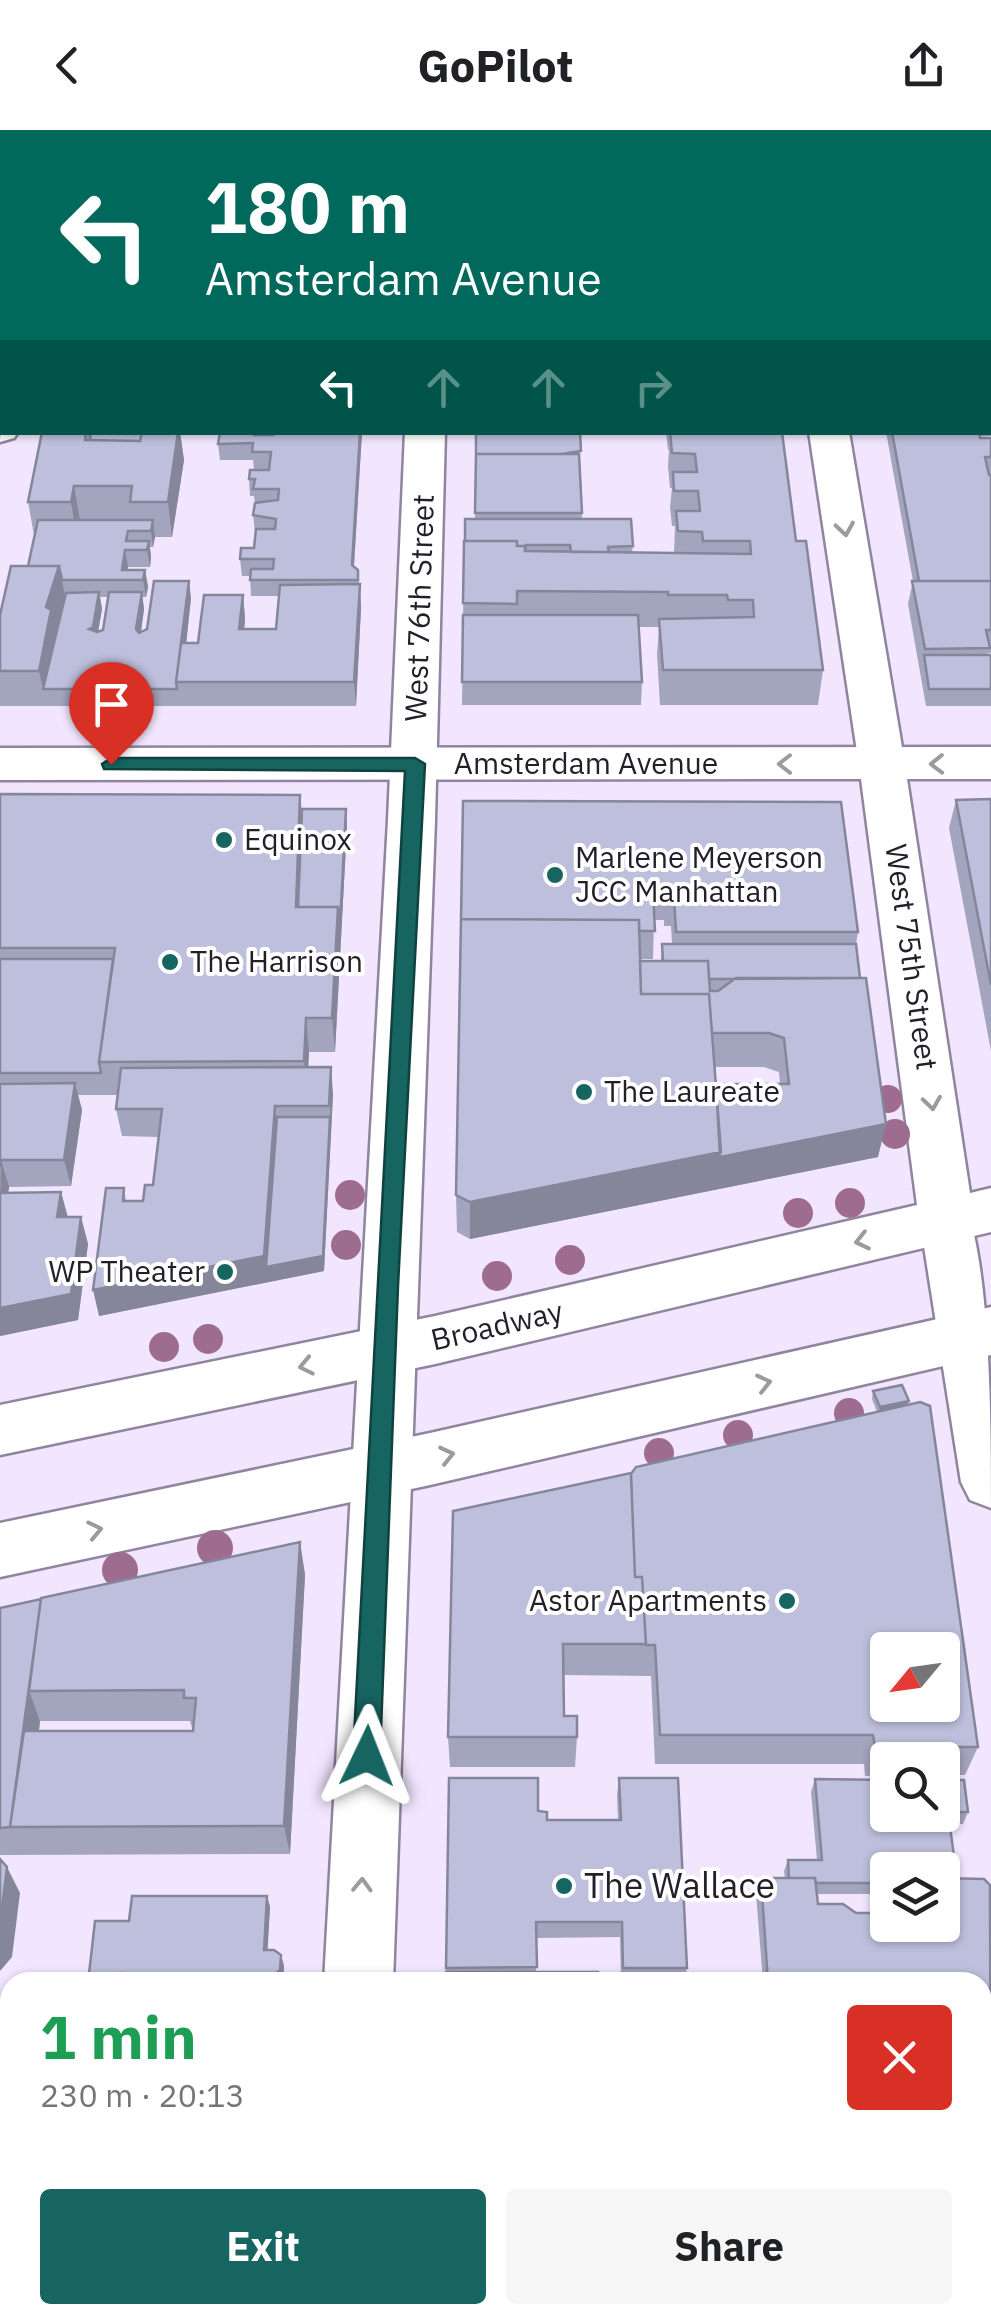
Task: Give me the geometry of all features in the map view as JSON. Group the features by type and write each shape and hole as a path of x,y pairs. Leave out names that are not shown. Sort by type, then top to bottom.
{"main road":[{"name":"West 76th Street","path":"358,1972 384,1350 415,764 425,435"},
{"name":"West 75th Street","path":"829,435 882,764 969,1216 991,1482"},
{"name":"Amsterdam Avenue","path":"0,764 991,764"},
{"name":"Broadway","path":"0,1430 384,1350 969,1216"},
{"path":"0,1550 979,1334"}],"building":[{"path":"41,435 140,441 141,435 178,435 168,502 130,502 132,486 74,486 71,502 28,502"},
{"path":"90,435 141,435 140,441 91,440"},
{"path":"220,435 360,435 352,565 358,570 358,580 250,580 251,569 273,569 274,559 240,559 241,548 254,548 256,529 275,529 276,519 253,515 255,503 278,500 279,489 253,489 255,479 249,479 250,470 269,470 271,452 252,452 253,443 218,444"},
{"path":"476,435 580,435 581,451 476,454"},
{"path":"670,435 782,435 796,541 806,541 823,670 663,670 659,619 754,617 753,600 728,600 727,595 517,591 517,604 463,603 464,541 517,541 517,546 525,546 525,551 751,554 750,541 703,541 702,532 678,531 676,511 700,511 698,491 674,491 673,472 697,472 695,454 672,453"},
{"path":"893,435 991,438 991,457 985,457 991,475 991,581 919,581"},
{"path":"476,454 579,454 582,513 475,513"},
{"path":"465,519 631,519 633,546 608,547 609,552 571,552 570,545 526,545 525,551 525,546 517,546 517,541 465,541"},
{"path":"38,520 153,520 151,531 128,531 126,541 149,541 147,550 125,550 122,570 145,570 143,580 62,580 59,566 28,566"},
{"path":"11,566 59,566 46,607 51,610 39,671 0,671 0,615"},
{"path":"154,581 189,581 177,689 43,689 66,593 99,592 93,627 89,629 97,632 103,630 109,592 142,592 136,629 139,633 147,629"},
{"path":"912,581 991,581 991,630 986,630 990,648 925,649"},
{"path":"360,584 354,682 176,682 181,643 198,643 204,595 243,595 239,629 276,629 280,585"},
{"path":"463,615 638,615 642,682 462,682"},
{"path":"924,655 991,655 991,689 929,689"},
{"name":"The Harrison","path":"0,794 300,795 296,907 338,907 332,1018 306,1018 304,1061 99,1062 115,948 0,948"},
{"path":"991,799 991,985 956,800"},
{"path":"463,801 841,802 858,932 676,932 674,898 667,898 666,891 653,892 655,931 639,931 639,920 461,919"},
{"path":"302,809 346,809 340,925 338,907 298,907"},
{"name":"The Laureate","path":"461,919 639,920 641,994 709,994 721,1152 470,1202 456,1195"},
{"path":"662,944 856,944 860,978 709,979 708,961 663,961"},
{"path":"0,959 113,959 99,1062 101,1073 0,1073"},
{"path":"640,961 708,961 710,991 718,991 736,978 866,978 886,1124 720,1157 716,1084 789,1084 784,1038 769,1033 712,1033 709,994 641,994"},
{"path":"331,1067 329,1106 275,1106 264,1256 93,1290 106,1188 124,1188 123,1201 143,1201 145,1185 153,1185 162,1109 116,1109 121,1068"},
{"path":"75,1083 64,1160 1,1160 0,1167 0,1084"},
{"path":"277,1117 330,1117 323,1256 266,1267"},
{"path":"61,1192 57,1217 81,1217 71,1294 0,1308 0,1193"},
{"path":"902,1385 909,1401 880,1407 873,1391"},
{"name":"Astor Apartments","path":"920,1402 930,1406 978,1747 960,1747 960,1742 874,1742 873,1735 660,1735 655,1645 646,1645 642,1577 635,1577 631,1474 636,1467"},
{"path":"631,1473 635,1577 642,1577 646,1644 563,1644 564,1716 577,1716 577,1737 448,1737 453,1511"},
{"path":"300,1542 284,1826 10,1827 24,1731 193,1731 196,1698 184,1698 184,1690 29,1691 41,1598"},
{"path":"41,1599 10,1827 0,1828 0,1608"},
{"path":"449,1778 538,1778 538,1811 547,1812 547,1820 621,1820 619,1778 678,1778 687,1968 623,1968 622,1922 536,1922 537,1967 446,1968"},
{"path":"815,1779 870,1780 870,1832 951,1832 953,1852 870,1852 870,1883 816,1883 815,1878 789,1878 788,1860 822,1860"},
{"path":"960,1780 964,1780 968,1812 960,1812"},
{"path":"0,1859 7,1867 0,1924"},
{"path":"761,1878 815,1878 818,1904 843,1904 856,1913 870,1913 870,1942 960,1942 960,1878 984,1879 990,1885 990,1972 767,1972"},
{"path":"132,1896 267,1896 264,1950 281,1955 280,1970 89,1972 95,1921 129,1921"}],"place":[{"name":"Equinox","path":"224,840"},
{"name":"Marlene Meyerson JCC Manhattan","path":"555,875"},
{"name":"The Harrison","path":"170,962"},
{"name":"The Laureate","path":"584,1092"},
{"name":"WP Theater","path":"225,1272"},
{"name":"Astor Apartments","path":"787,1601"},
{"name":"The Wallace","path":"564,1886"}],"route":[{"path":"111,764 415,764 367,1756"}]}
